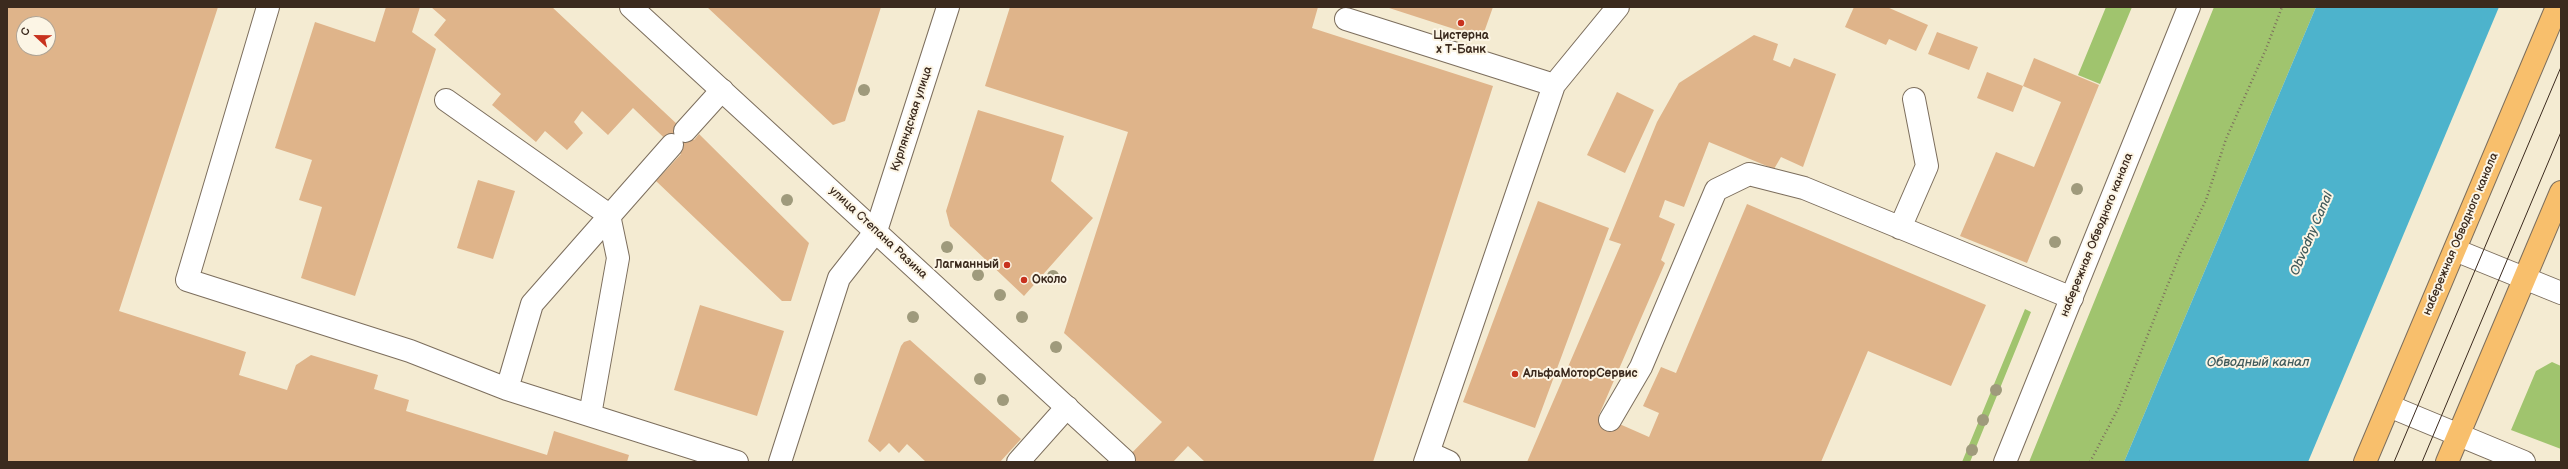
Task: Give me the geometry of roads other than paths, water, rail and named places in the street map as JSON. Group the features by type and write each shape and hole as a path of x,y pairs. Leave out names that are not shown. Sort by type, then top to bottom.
{"main road":[{"name":"набережная Обводного канала","path":"2365,462 2557,7"},
{"path":"2448,462 2561,192"}],"street":[{"path":"268,7 187,280 410,351 507,389 737,462"},
{"name":"улица Степана Разина","path":"631,7 1124,460"},
{"name":"Курляндская улица","path":"876,231 948,7"},
{"path":"1449,462 1427,457 1554,85 1618,7"},
{"name":"набережная Обводного канала","path":"2005,462 2189,7"},
{"path":"1346,19 1554,85"},
{"path":"507,389 532,304 609,215 722,90"},
{"path":"1900,228 1927,166 1914,99"},
{"path":"446,100 609,215 618,258 590,415"},
{"path":"1610,420 1641,367 1716,190 1749,174 1804,188 2072,298"},
{"path":"780,462 839,278 876,231"},
{"path":"2455,250 2561,293"},
{"path":"2389,406 2524,462"},
{"path":"1018,462 1067,407"}],"water":[{"name":"Обводный канал","path":"2316,7 2499,7 2308,462 2124,462"}],"tram line":[{"path":"2394,462 2561,67"},
{"path":"2422,462 2561,132"}],"place":[{"name":"Цистерна х Т-Банк","path":"1461,23"},
{"name":"Лагманный","path":"1007,265"},
{"name":"Около","path":"1024,280"},
{"name":"АльфаМоторСервис","path":"1515,374"}],"water label":[{"name":"Obvodny Canal","path":"2312,234"}]}
